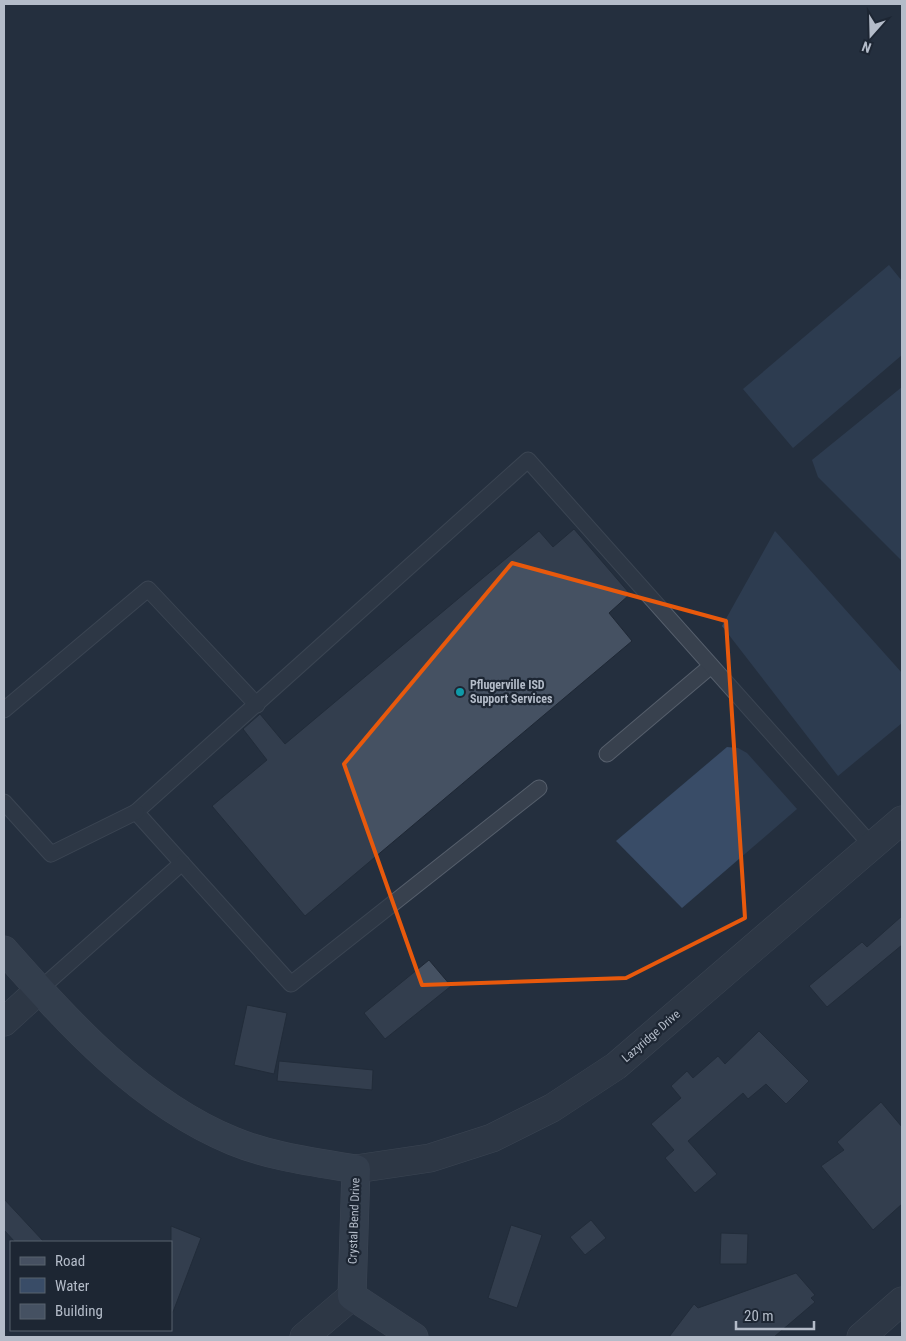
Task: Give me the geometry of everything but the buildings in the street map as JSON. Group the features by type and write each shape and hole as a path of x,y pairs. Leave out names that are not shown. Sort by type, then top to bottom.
{"street":[{"name":"Lazyridge Drive","path":"356,1169 430,1158 492,1138 552,1108 616,1066 873,847 902,820"},
{"name":"Crystal Bend Drive","path":"4,950 40,990 122,1071 174,1110 233,1141 286,1158 356,1169 352,1296"},
{"path":"4,1022 40,990"},
{"path":"304,1337 352,1296 414,1337"},
{"path":"861,1337 902,1301"}],"lane":[{"path":"4,802 51,854 136,812 528,460 873,847"},
{"path":"4,710 148,589 257,705"},
{"path":"607,754 711,666"},
{"path":"136,812 291,984 539,788"},
{"path":"40,990 182,864"}],"highlighted area":[{"path":"512,563 726,621 745,918 626,978 422,985 344,764"}],"water":[{"path":"889,265 902,281 902,355 793,448 743,389"},
{"path":"902,387 902,561 818,477 812,460"},
{"path":"775,531 902,673 902,723 838,776 722,626"},
{"path":"727,747 738,748 747,753 797,809 682,908 616,841"}],"place":[{"name":"Pflugerville ISD Support Services","path":"460,692"}]}
